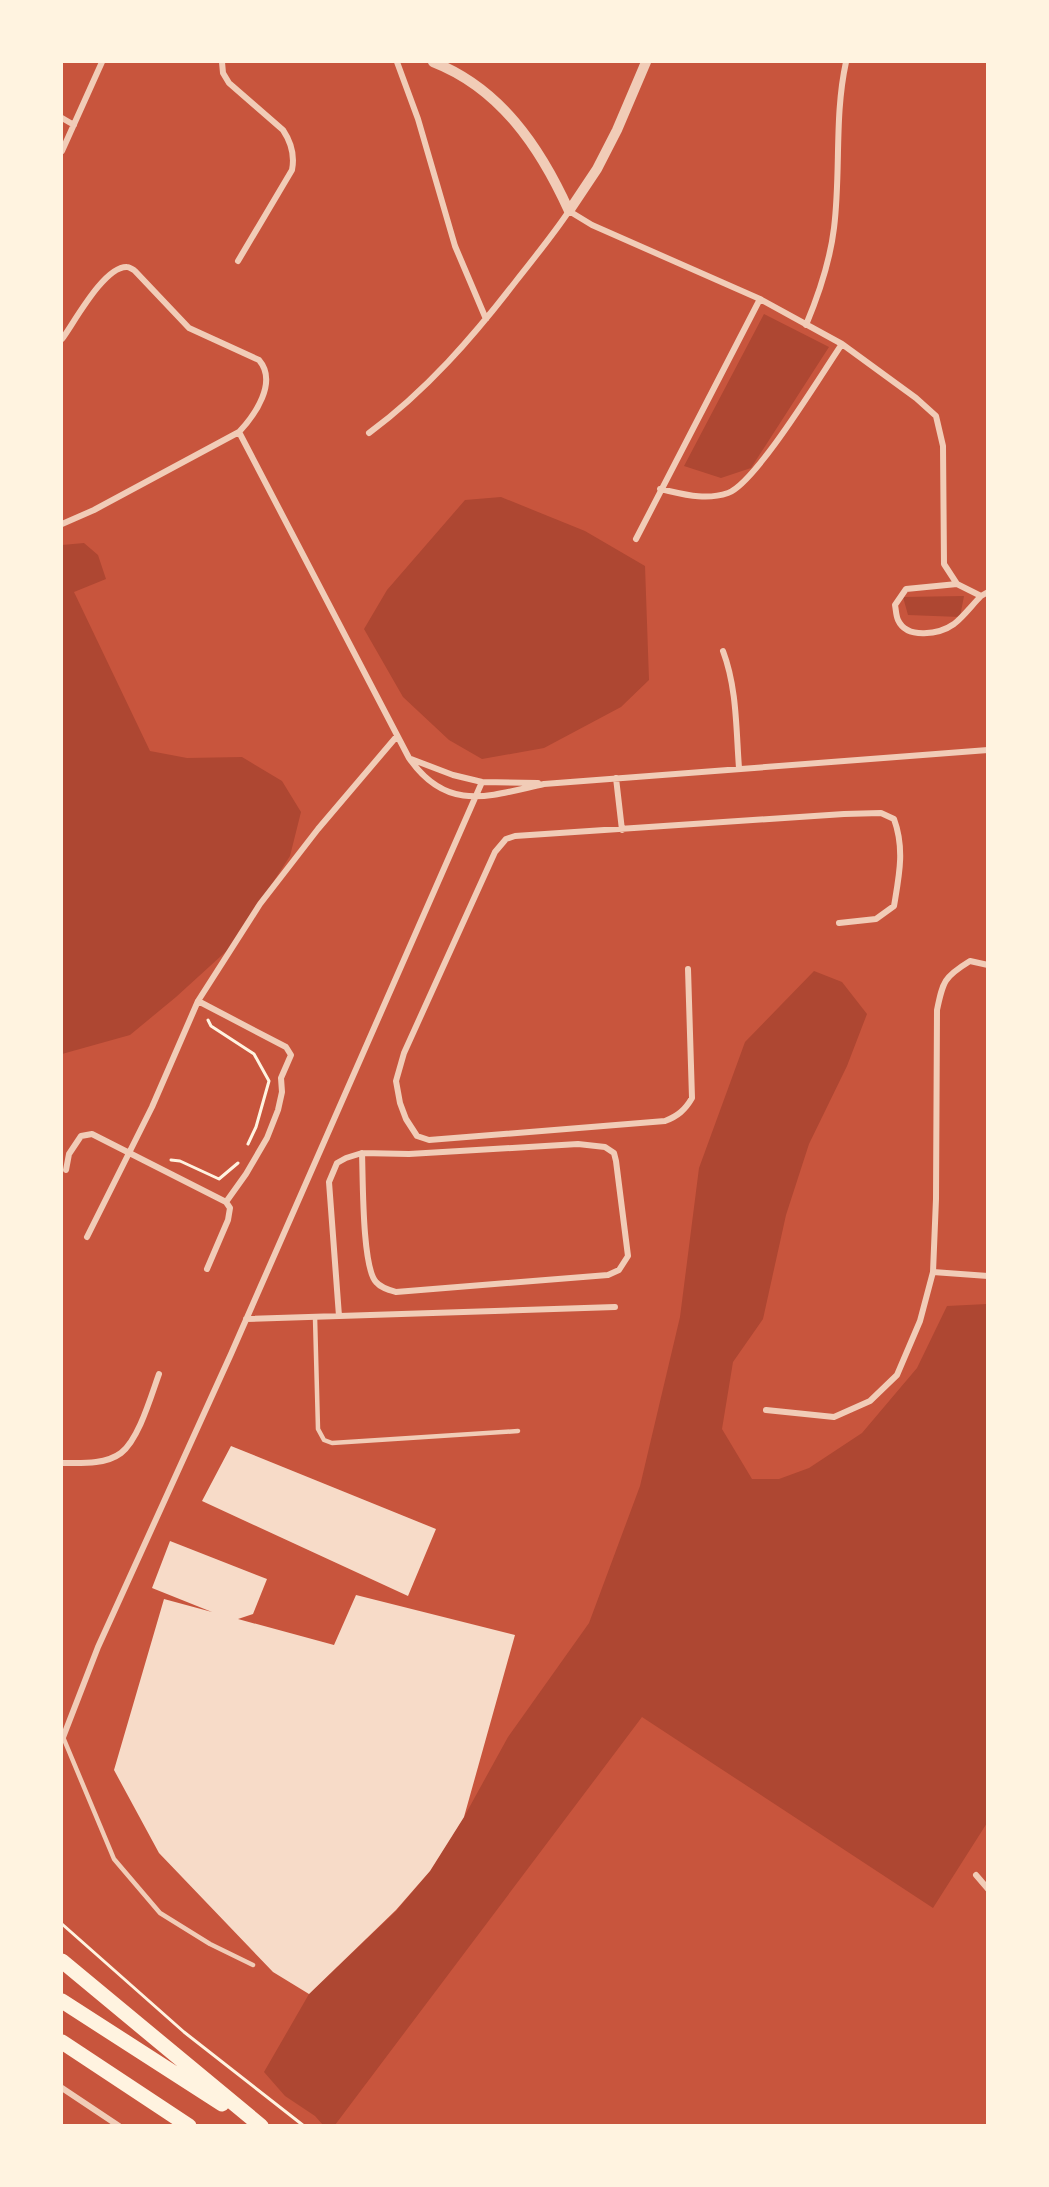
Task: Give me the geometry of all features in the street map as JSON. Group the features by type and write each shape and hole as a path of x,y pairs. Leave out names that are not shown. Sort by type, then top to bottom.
{"highway":[{"path":"63,1960 261,2126"},
{"path":"62,2001 254,2126"},
{"path":"62,2042 189,2126"}],"street":[{"path":"62,151 102,62"},
{"path":"222,62 223,73 229,82 289,138 294,160 292,170 238,261"},
{"path":"397,62 418,119 454,246 486,319"},
{"path":"433,62 469,80 495,98 538,153 569,211 592,225 760,299 842,344 916,398 936,416 943,446 944,564 957,584 981,596"},
{"path":"369,433 399,411 431,380 486,319 569,211 597,169 612,140 646,62"},
{"path":"806,326 829,258 834,227 837,188 837,129 846,62"},
{"path":"62,118 74,124"},
{"path":"62,339 87,301 105,279 119,269 128,267 135,271 189,328 254,357 264,365 266,371 266,386 259,406 239,432 94,510 62,524"},
{"path":"636,539 760,299"},
{"path":"660,489 700,498 715,497 731,492 745,482 763,460 842,344"},
{"path":"239,432 397,736 420,773 437,787 452,794 477,798 544,784"},
{"path":"957,584 906,589 895,605 898,621 906,628 918,633 944,630 956,622 987,592"},
{"path":"723,651 729,666 733,688 739,768"},
{"path":"87,1237 152,1107 198,1001 260,904 318,829 397,736"},
{"path":"409,758 453,775 482,782 544,784 987,750"},
{"path":"616,778 622,830"},
{"path":"62,1738 98,1647 477,798 482,782"},
{"path":"688,969 692,1098 686,1109 676,1117 665,1121 429,1140 417,1136 406,1119 396,1082 404,1053 500,845 506,839 515,836 881,813 894,819 899,834 902,859 894,906 876,919 839,923"},
{"path":"766,1410 834,1417 870,1401 897,1375 920,1321 933,1272 936,1199 937,1010 943,984 954,970 970,961 987,965"},
{"path":"198,1001 286,1047 291,1055 281,1078 282,1092 278,1110 267,1138 226,1202"},
{"path":"66,1170 69,1154 81,1136 92,1134 226,1202 230,1208 228,1220 207,1269"},
{"path":"339,1316 328,1182 337,1163 362,1154 409,1154 578,1144 605,1147 614,1153 616,1161 628,1256 619,1270 608,1275 396,1292 386,1289 374,1281 367,1259 362,1154"},
{"path":"933,1272 987,1276"},
{"path":"246,1318 615,1307"},
{"path":"62,1463 93,1462 110,1459 121,1453 130,1443 137,1429 159,1374"},
{"path":"976,1875 987,1889"},
{"path":"62,2088 119,2126"}],"lane":[{"path":"315,1317 318,1429 324,1440 332,1443 518,1431"},
{"path":"62,1738 114,1859 160,1913 210,1944 253,1965"}],"path":[{"path":"198,1001 211,1026 254,1054 268,1081 256,1127 244,1153"},
{"path":"170,1160 180,1161 219,1179 239,1162"},
{"path":"62,1924 184,2032 304,2126"}],"shaded area":[{"path":"764,314 829,347 751,468 721,478 684,466"},
{"path":"501,497 585,531 645,566 649,680 621,707 544,748 482,759 449,740 403,697 364,629 387,590 465,500"},
{"path":"84,543 98,555 106,579 74,592 150,751 187,758 242,757 282,781 301,812 290,856 232,946 130,1035 62,1054 62,545"},
{"path":"964,596 960,617 908,615 903,597"},
{"path":"814,971 842,982 867,1014 847,1066 809,1144 786,1215 763,1319 733,1362 722,1429 752,1479 779,1479 809,1468 862,1433 917,1368 947,1306 987,1304 987,1823 933,1908 642,1717 335,2125 323,2125 315,2116 285,2096 264,2072 309,1994 396,1911 430,1871 464,1817 508,1737 589,1623 640,1486 680,1317 699,1168 745,1042"}],"building":[{"path":"231,1446 436,1529 408,1596 202,1501"},
{"path":"170,1541 267,1579 253,1614 238,1619 334,1645 356,1595 515,1635 464,1817 430,1871 396,1910 309,1994 273,1972 159,1853 114,1770 164,1599 212,1612 152,1588"}]}
